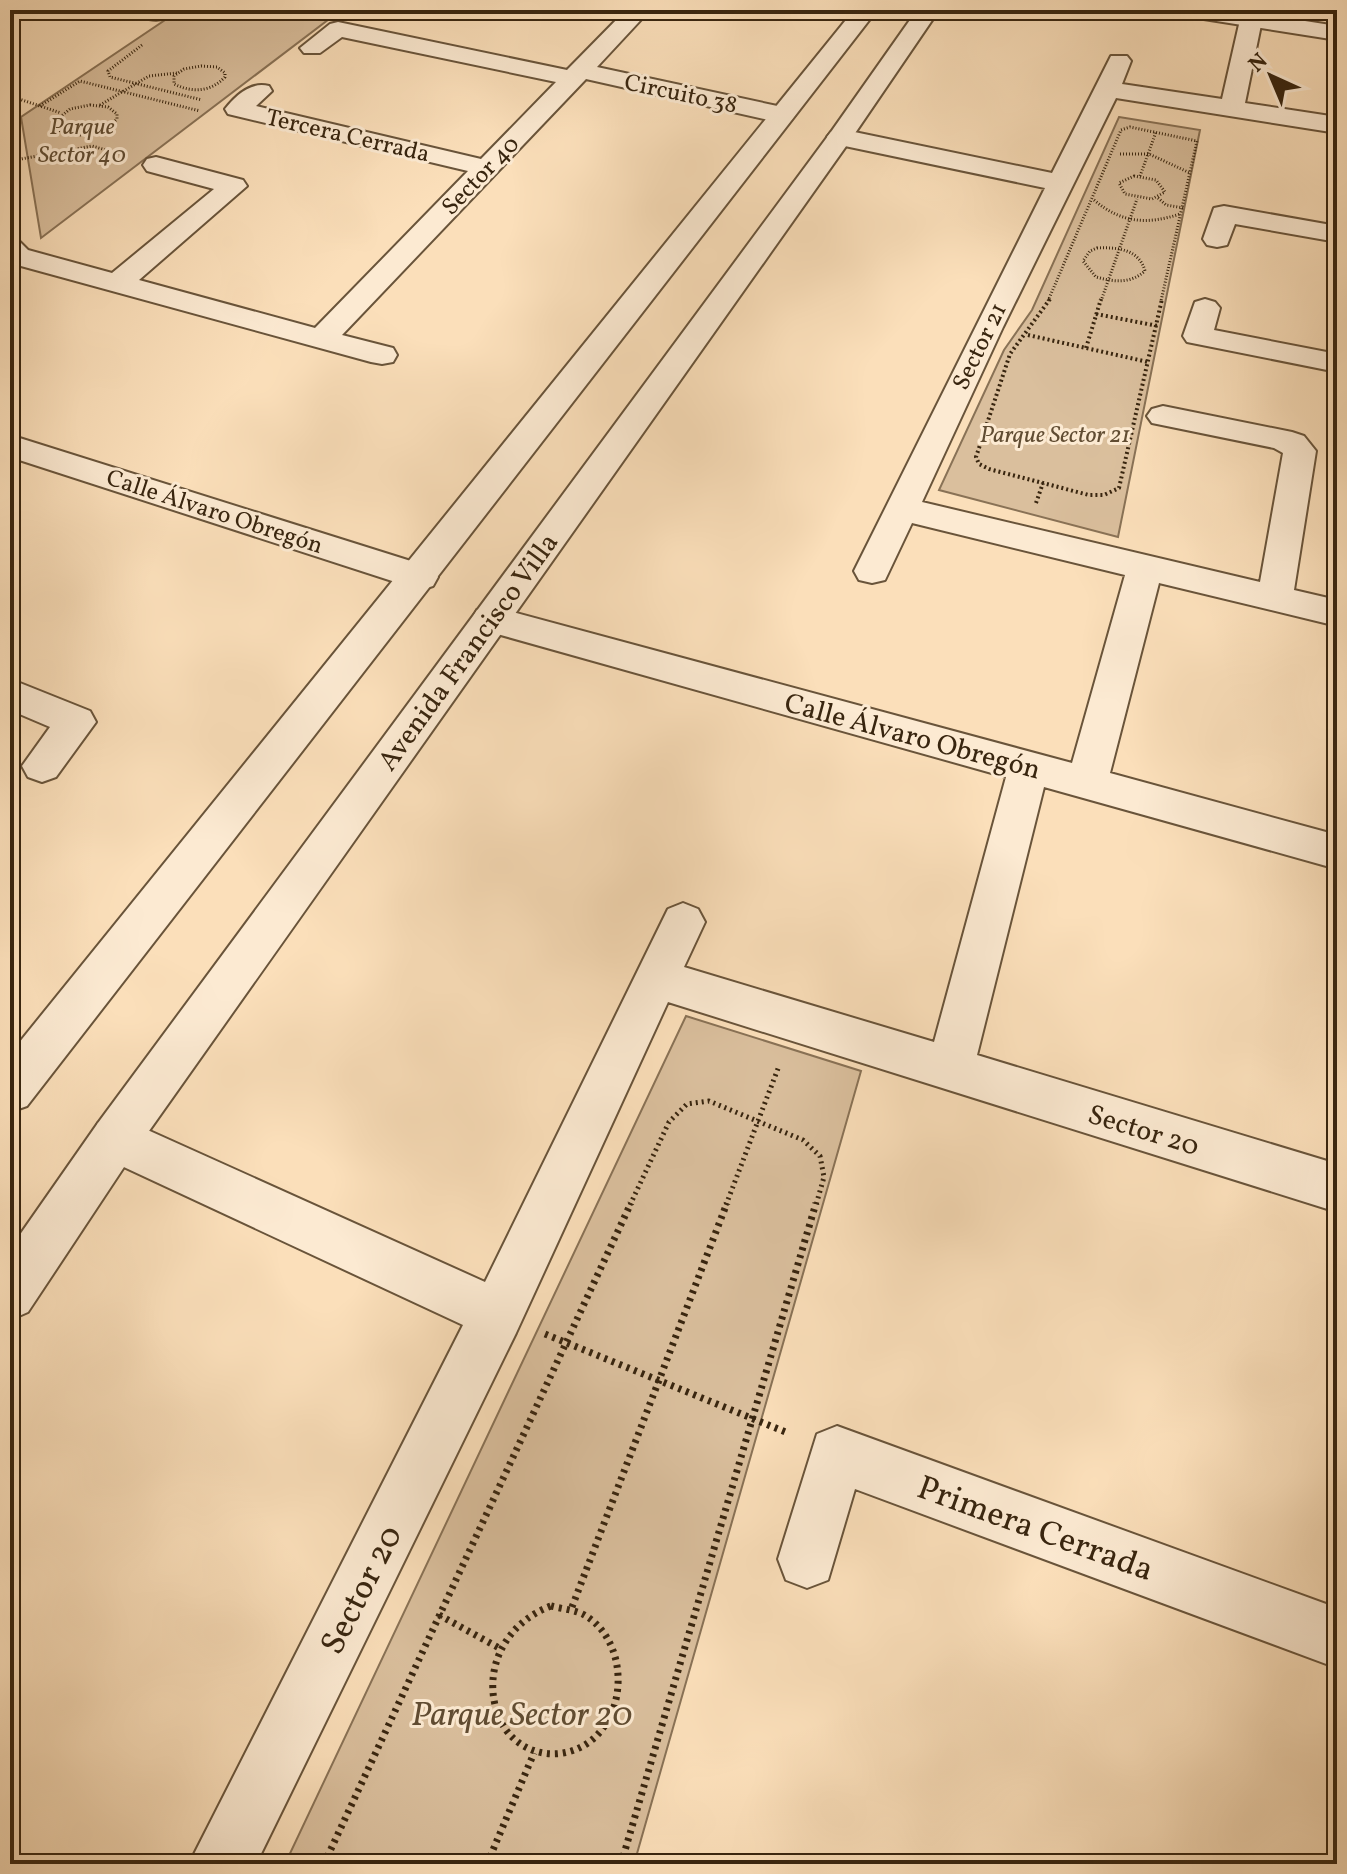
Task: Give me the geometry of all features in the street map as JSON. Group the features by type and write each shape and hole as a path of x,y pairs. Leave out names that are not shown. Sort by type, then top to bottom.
{"street":[{"name":"Sector 40","path":"321,339 639,10"},
{"path":"10,1090 420,577 866,10"},
{"name":"Avenida Francisco Villa","path":"10,1294 115,1139 840,137 928,10"},
{"path":"1191,10 1337,33"},
{"path":"1232,108 1251,20"},
{"name":"Circuito 38","path":"312,48 338,29 782,115"},
{"name":"Sector 21","path":"872,571 1119,61"},
{"path":"1108,89 1337,125"},
{"name":"Tercera Cerrada","path":"237,109 260,91"},
{"name":"Tercera Cerrada","path":"237,109 487,168"},
{"path":"840,137 1060,183"},
{"path":"116,284 234,186 156,165"},
{"path":"1217,239 1224,214 1337,234"},
{"path":"10,248 18,256 382,355"},
{"path":"1202,322 1337,363"},
{"path":"1163,416 1280,439 1292,443 1300,451 1275,598"},
{"name":"Calle Álvaro Obregón","path":"10,446 420,577"},
{"path":"901,509 1337,613"},
{"path":"1087,782 1145,567"},
{"name":"Calle Álvaro Obregón","path":"490,619 1337,852"},
{"path":"10,694 76,722 42,766"},
{"path":"950,1071 1029,767"},
{"name":"Sector 20","path":"222,1864 497,1314 683,922"},
{"name":"Sector 20","path":"657,979 1337,1188"},
{"path":"115,1139 497,1314"},
{"path":"807,1559 837,1454"},
{"name":"Primera Cerrada","path":"837,1454 1337,1638"}],"path":[{"path":"100,105 149,76 209,66 222,70 225,77 210,88 192,90 174,84 174,76 178,73"},
{"path":"40,106 80,81 205,112 237,109"},
{"path":"10,96 62,113"},
{"path":"1140,176 1169,99"},
{"path":"100,105 114,110 117,119 107,128 88,134 67,135 54,128 53,123 62,113 80,106 100,105"},
{"path":"1130,127 1157,132 1197,141 1119,488 1104,495 1089,495 979,464 976,457 1010,354 1051,297 1121,130 1130,127"},
{"path":"88,134 92,146"},
{"path":"10,161 92,146 156,165"},
{"path":"1110,158 1133,152 1149,154 1190,173"},
{"path":"1140,176 1156,180 1165,192 1158,198 1137,199 1125,194 1119,183 1140,176"},
{"path":"1093,199 1105,211 1128,222 1153,222 1181,214"},
{"path":"1086,348 1106,280 1137,199"},
{"path":"1117,248 1142,259 1145,271 1126,281 1106,280 1089,272 1083,261 1090,251 1117,248"},
{"path":"1096,314 1156,325 1202,322"},
{"path":"988,327 1148,362"},
{"path":"572,1607 795,1023"},
{"path":"324,1864 669,1122 687,1104 709,1101 803,1140 820,1156 824,1177 621,1864"},
{"path":"497,1314 837,1454"},
{"path":"551,1606 572,1607 590,1615 605,1629 615,1649 619,1671 617,1695 609,1718 596,1737 577,1751 556,1757 534,1753 515,1742 501,1722 494,1699 494,1673 501,1649 514,1628 531,1613 551,1606"},
{"path":"439,1615 501,1649"},
{"path":"487,1864 534,1753"}],"green space":[{"name":"Parque Sector 40","path":"180,10 341,10 41,238 21,117"},
{"name":"Parque Sector 21","path":"1119,117 1200,130 1118,537 939,490 1004,350 1032,310"},
{"name":"Parque Sector 20","path":"686,1016 861,1071 634,1864 285,1864"}]}
